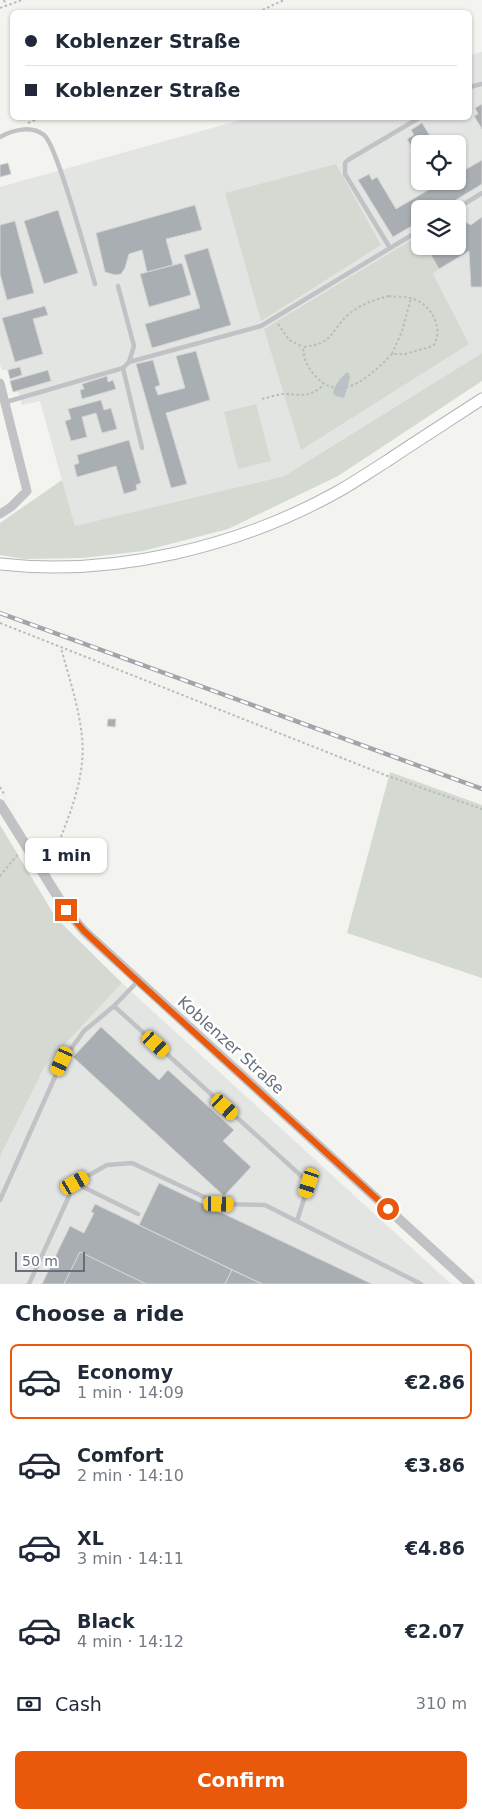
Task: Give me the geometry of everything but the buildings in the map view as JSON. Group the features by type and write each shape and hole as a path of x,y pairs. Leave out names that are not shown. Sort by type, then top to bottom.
{"main road":[{"path":"0,564 28,568 102,565 182,552 256,530 339,491 482,399"}],"street":[{"path":"0,382 6,402 4,417 27,492 11,507 0,514"},
{"name":"Koblenzer Straße","path":"5,803 25,846 66,910 84,931 470,1284"}],"lane":[{"path":"390,248 345,174 344,168 348,160 416,120"},
{"path":"0,137 23,129 36,131 46,136 51,144 62,174 95,284"},
{"path":"466,203 482,193"},
{"path":"129,362 261,326 411,235"},
{"path":"6,402 123,368 129,362 134,346 118,286"},
{"path":"123,368 142,448"},
{"path":"0,1200 62,1061 84,1031 114,1006 138,981"},
{"path":"114,1006 309,1183 297,1221"},
{"path":"29,1284 75,1183 107,1165 132,1163 219,1204 265,1205 421,1284"},
{"path":"75,1183 138,1214"}],"path":[{"path":"4,0 6,6"},
{"path":"0,8 22,0"},
{"path":"262,10 284,0"},
{"path":"275,318 289,340 303,347 317,346 329,339 343,320 363,304 389,296 411,298 421,302 433,313 437,329 436,343 425,350 405,354 392,354"},
{"path":"303,347 308,368 324,384 342,388 353,386 374,372 392,354 402,331 411,298"},
{"path":"262,399 288,394 304,396 314,393 324,384"},
{"path":"0,623 385,775 482,809"},
{"path":"42,856 47,864 53,857 74,802 82,760 80,724 61,648"},
{"path":"0,787 5,803"},
{"path":"0,876 25,846"}],"shaded area":[{"path":"482,52 482,353 284,476 75,527 40,401 22,405 18,392 13,392 7,370 2,370 0,364 0,187 241,120 472,120 472,54"},
{"path":"336,164 381,245 261,321 225,193"},
{"path":"411,240 411,255 431,255 439,269 433,274 469,344 301,450 264,329"},
{"path":"482,353 482,381 338,476 228,529 143,551 82,558 24,559 0,555 0,523 62,480 75,526 284,476"},
{"path":"346,373 349,373 350,378 344,398 336,396 333,393 335,387"},
{"path":"256,404 271,461 238,469 224,412"},
{"path":"390,772 482,805 482,978 347,933"},
{"path":"0,825 56,918 122,983 45,1066 0,1157"},
{"path":"122,983 451,1284 0,1284 0,1157 45,1066"}],"railway":[{"path":"0,613 482,789"}],"route":[{"path":"66,910 84,931 130,974 388,1209"}]}
